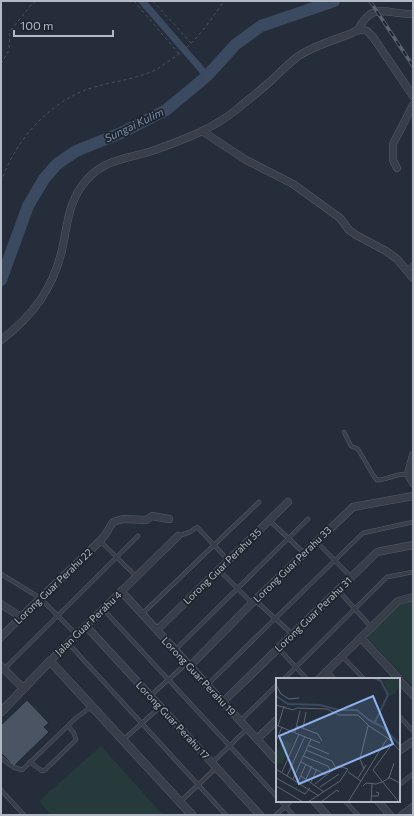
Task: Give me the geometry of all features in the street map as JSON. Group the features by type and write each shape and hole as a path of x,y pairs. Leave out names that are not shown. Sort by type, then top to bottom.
{"street":[{"path":"358,30 367,14 377,10 413,15"},
{"path":"1,340 36,308 46,293 55,274 62,251 68,216 73,202 81,187 94,172 106,164 154,150 202,131 234,112 299,56 330,41 358,30 368,31 373,37 413,96"},
{"path":"397,168 393,160 393,144 413,105"},
{"path":"202,131 246,160 293,184 340,218 349,230 397,259 413,278"},
{"path":"413,456 408,474 413,483"},
{"name":"Lorong Guar Perahu 33","path":"188,664 353,507 413,496"},
{"name":"Lorong Guar Perahu 35","path":"157,630 288,502"},
{"name":"Lorong Guar Perahu 22","path":"2,635 100,541 113,522 118,520 146,520 152,516 169,519"},
{"name":"Jalan Guar Perahu 4","path":"3,706 24,689 68,643 178,536"},
{"name":"Lorong Guar Perahu 31","path":"222,702 377,552 413,545"},
{"name":"Lorong Guar Perahu 19","path":"121,591 276,760"},
{"path":"320,678 398,601 413,597"},
{"path":"1,604 21,616"},
{"name":"Lorong Guar Perahu 17","path":"86,626 260,815"},
{"path":"361,638 397,678"},
{"path":"50,661 192,815"},
{"path":"2,667 24,689"},
{"path":"326,672 331,678"},
{"path":"400,681 413,695"},
{"path":"257,739 276,724"},
{"path":"400,750 413,741"},
{"path":"315,802 327,815"},
{"path":"379,802 390,815"},
{"path":"402,815 413,806"}],"lane":[{"path":"407,271 413,264"},
{"path":"344,432 351,446 358,449 377,480 400,473 408,474"},
{"path":"142,614 259,502"},
{"path":"175,650 308,519"},
{"path":"269,520 304,553"},
{"path":"208,686 363,533 413,522"},
{"path":"178,536 190,532 197,527 228,560"},
{"path":"2,667 138,536"},
{"path":"100,541 136,576"},
{"path":"316,541 351,577"},
{"path":"218,570 238,589 276,619 292,634"},
{"path":"285,678 387,577 413,572"},
{"path":"1,574 40,598 77,635"},
{"path":"338,590 371,627"},
{"path":"103,609 276,796"},
{"path":"68,643 226,815"},
{"path":"278,648 306,678"},
{"path":"342,656 363,678"},
{"path":"150,696 188,664"},
{"path":"240,721 276,687"},
{"path":"1,758 13,768 22,770 82,713 92,707"},
{"path":"123,740 160,707"},
{"path":"400,717 413,731"},
{"path":"30,762 42,771 45,770 76,740 74,733 68,726"},
{"path":"180,802 199,785 229,746 247,729"},
{"path":"400,784 413,774"},
{"path":"1,790 24,815"},
{"path":"282,802 293,815"},
{"path":"276,815 290,802"},
{"path":"347,802 358,815"}],"path":[{"path":"1,64 9,50 10,31 36,1"},
{"path":"134,1 179,55"},
{"path":"153,1 192,44"},
{"path":"1,182 6,168 18,146 36,124 61,103 88,90 153,71 184,52 209,24 224,1"}],"shaded area":[{"path":"413,600 413,687 367,637 400,603"},
{"path":"101,746 163,815 51,815 39,801"}],"building":[{"path":"27,700 49,723 44,727 49,732 14,766 1,753 1,725"}],"waterway":[{"path":"142,1 207,76"},
{"name":"Sungai Kulim","path":"1,280 28,206 44,179 57,164 76,151 121,133 166,110 207,76 235,45 261,26 334,1"}],"railway":[{"path":"370,1 413,66"}]}
